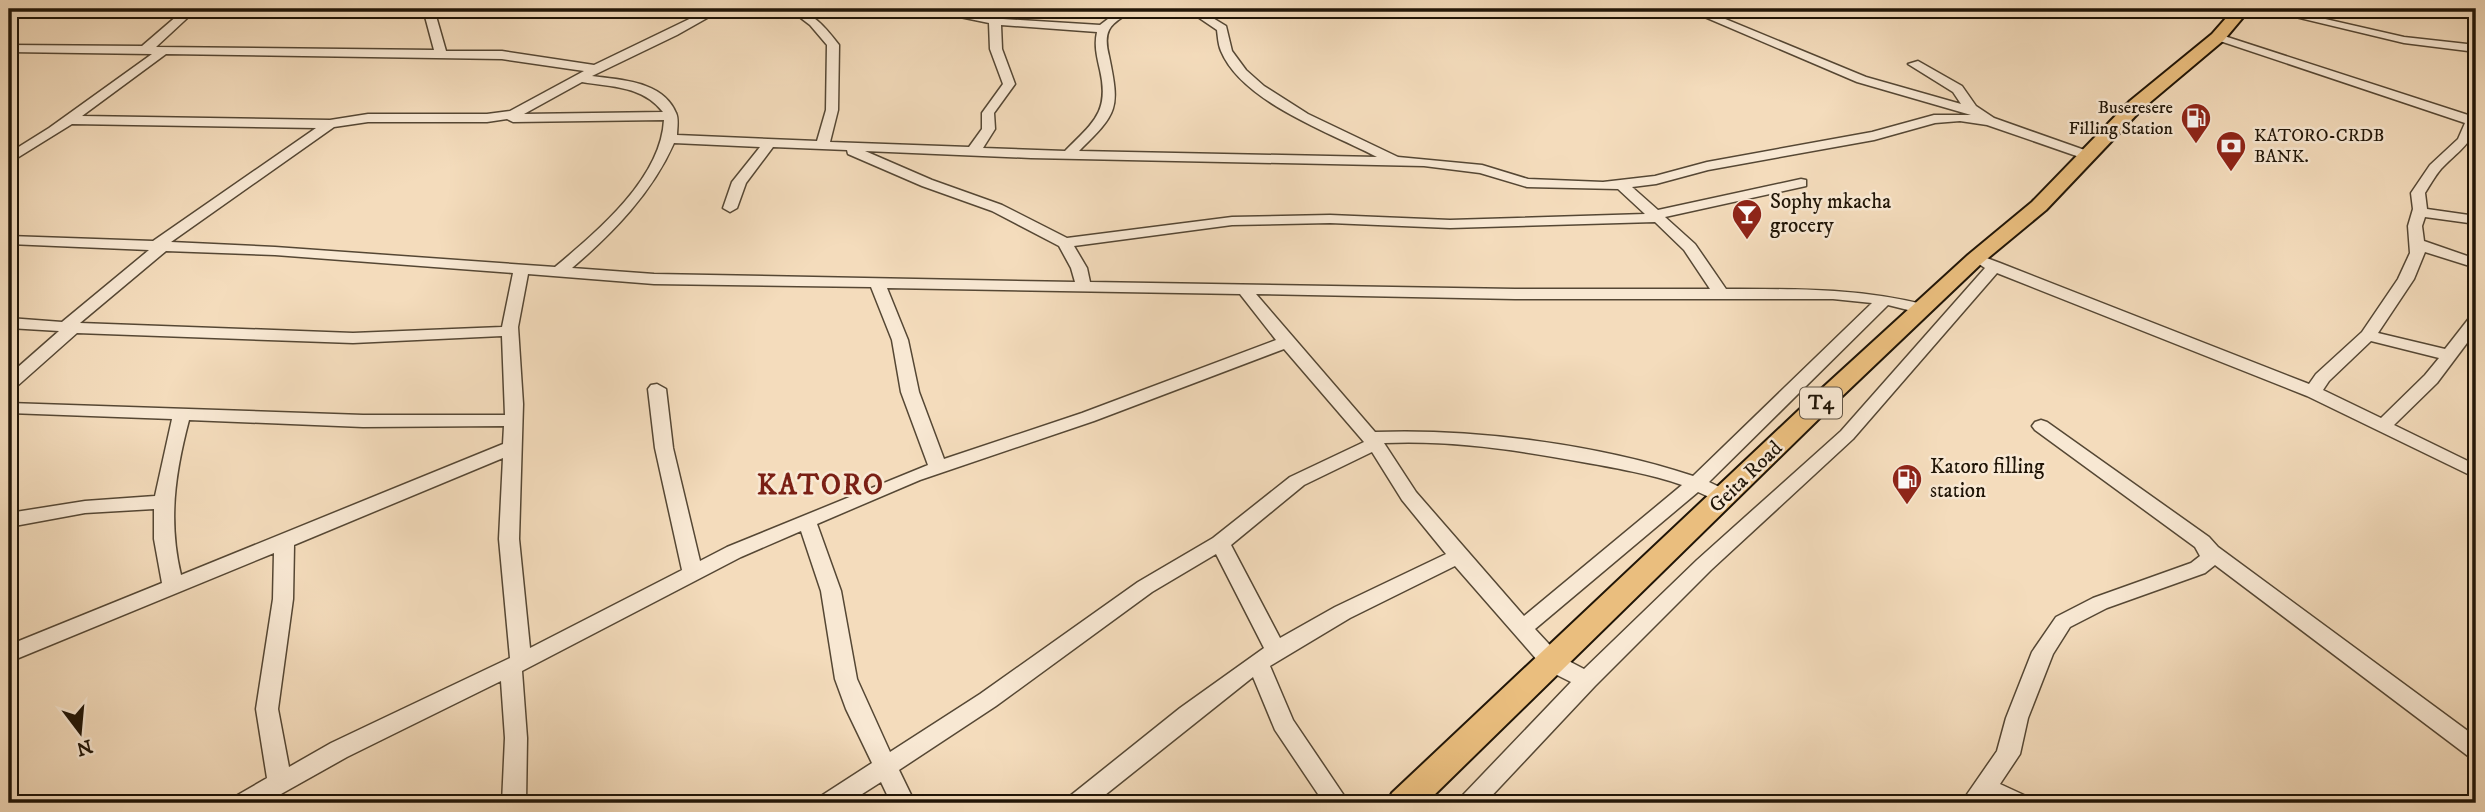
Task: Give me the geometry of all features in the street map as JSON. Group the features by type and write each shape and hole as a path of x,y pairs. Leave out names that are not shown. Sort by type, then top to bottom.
{"highway":[{"name":"Geita Road","path":"1404,803 1515,695 1553,663 1827,397 1924,309 1985,262 2136,105 2218,37 2242,9"}],"street":[{"path":"145,50 191,9"},
{"path":"429,9 441,54"},
{"path":"491,118 530,107 596,69 718,9"},
{"path":"794,9 814,23 833,46 832,110 822,146"},
{"path":"947,9 971,18 1104,29"},
{"path":"1069,154 1108,109 1110,86 1100,44 1104,29 1128,9"},
{"path":"1191,9 1222,28 1226,51 1256,84 1311,122 1365,145 1396,162"},
{"path":"1692,9 1867,80 1930,102 1970,109 1989,121"},
{"path":"2268,9 2404,40 2476,49"},
{"path":"974,150 990,132 988,113 1009,84 996,49 995,21"},
{"path":"2218,37 2473,126 2463,141 2435,168 2418,193 2420,212 2415,226 2417,259 2406,279 2368,335 2322,378 2313,392"},
{"path":"9,48 502,55 596,69"},
{"path":"9,159 70,120 163,50"},
{"path":"1914,64 1958,89 1970,109"},
{"path":"559,272 638,197 656,166 667,139 671,116 659,97 580,78"},
{"path":"70,120 330,124 368,118 671,116"},
{"path":"667,139 841,147 1462,165 1527,183 1576,186 1656,180 1707,166 1843,142 1934,119 1961,117 1989,121 2088,156"},
{"path":"9,384 160,246 330,124"},
{"path":"730,208 739,182 770,143"},
{"path":"841,147 927,183 998,208 1065,243 1079,268 1084,287"},
{"path":"1065,243 1232,221 1330,219 1450,224 1655,216 1801,183"},
{"path":"1621,184 1690,247 1722,295"},
{"path":"2420,212 2476,220"},
{"path":"9,240 275,251 654,279 1084,287 1833,294 1885,299 1924,309"},
{"path":"2418,244 2476,264"},
{"path":"1470,803 1587,680 1704,565 1847,435 1985,262 2313,392 2476,472"},
{"path":"513,803 516,664 509,539 513,447 511,331 521,270"},
{"path":"877,283 900,340 910,392 938,468"},
{"path":"1245,289 1286,342 1373,441 1409,496 1458,556 1524,627 1553,663 1587,680"},
{"path":"1524,627 1698,482 1885,299"},
{"path":"2384,425 2431,379 2476,320"},
{"path":"9,323 353,338 511,331"},
{"path":"2368,335 2448,355"},
{"path":"244,803 339,750 516,664 734,552 938,468 1203,375 1286,342"},
{"path":"657,389 664,448 693,574"},
{"path":"9,408 363,421 513,420"},
{"path":"173,586 165,555 161,517 166,470 182,414"},
{"path":"2041,426 2180,525 2211,552 2476,749"},
{"path":"829,803 988,701 1145,587 1220,543 1297,481 1373,441 1446,436 1536,447 1650,468 1698,482 1725,497"},
{"path":"9,654 513,447"},
{"path":"9,520 85,507 163,502"},
{"path":"807,522 831,591 846,679 857,709 887,765 903,803"},
{"path":"279,783 267,709 283,599 284,541"},
{"path":"1220,543 1267,657 1283,724 1337,803"},
{"path":"2018,803 1980,796 2008,754 2017,718 2043,652 2063,622 2100,603 2198,568 2210,559 2211,552"},
{"path":"1078,803 1141,750 1267,657 1307,631 1458,556"}],"place":[{"name":"Buseresere Filling Station","path":"2196,145"},
{"name":"KATORO-CRDB BANK.","path":"2231,173"},
{"name":"Sophy mkacha grocery","path":"1747,241"},
{"name":"Katoro filling station","path":"1907,506"}],"district":[{"name":"KATORO","path":"821,485"}]}
